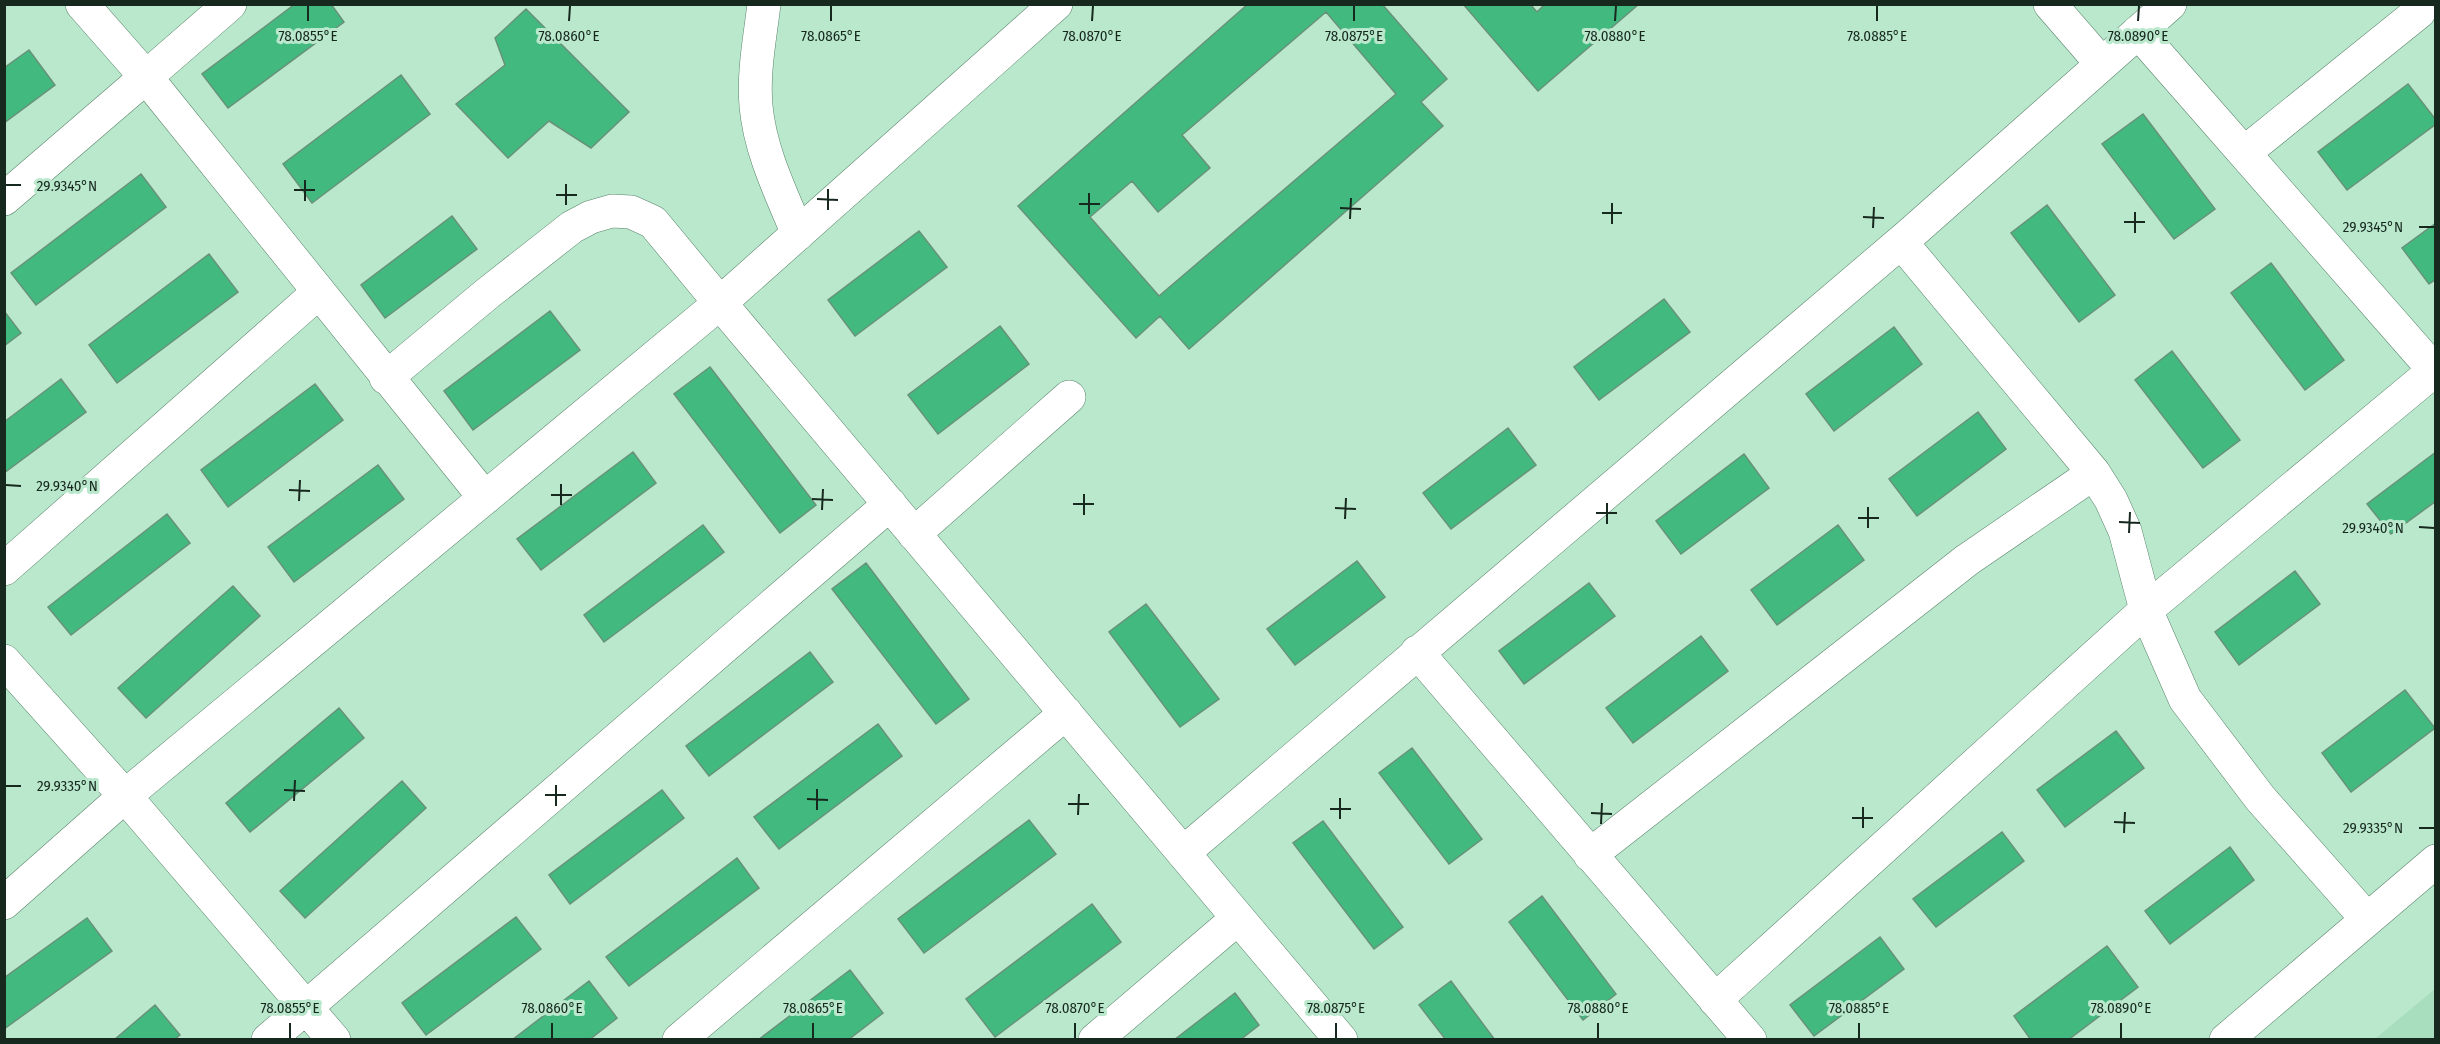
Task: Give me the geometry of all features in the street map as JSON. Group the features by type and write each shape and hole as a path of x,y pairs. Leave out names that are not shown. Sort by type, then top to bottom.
{"street":[{"path":"82,4 146,77 386,378 485,498"},
{"path":"4,199 230,4"},
{"path":"764,4 755,74 756,108 766,155 798,234"},
{"path":"4,903 125,796 720,303 1056,4"},
{"path":"2050,4 2102,64"},
{"path":"1184,853 1417,652 1901,242 2170,4"},
{"path":"2244,153 2422,16"},
{"path":"1715,1000 2146,610 2435,370 2138,33"},
{"path":"386,378 572,227 591,217 612,211 631,212 653,222 1341,1040"},
{"path":"1901,242 2094,473 2111,500 2125,531 2146,610 2185,699 2260,798 2367,919"},
{"path":"4,569 319,292"},
{"path":"914,534 1068,397"},
{"path":"1590,855 1967,560 2094,473"},
{"path":"268,1040 890,504"},
{"path":"1417,652 1750,1040"},
{"path":"4,661 125,796 334,1040"},
{"path":"679,1040 1066,713"},
{"path":"2226,1040 2436,861"},
{"path":"1095,1040 1238,918"}],"shaded area":[{"path":"2435,989 2435,1039 2375,1039"}],"building":[{"path":"295,4 331,4 344,22 228,108 202,74"},
{"path":"1248,4 1382,4 1447,79 1421,102 1443,126 1189,349 1160,316 1136,338 1018,206","holes":["1326,12 1396,94 1159,296 1090,217 1132,181 1158,212 1210,168 1182,135"]},
{"path":"1463,4 1530,4 1537,12 1545,4 1639,4 1538,91"},
{"path":"526,9 629,112 591,148 549,121 508,158 456,104 505,65 495,38"},
{"path":"29,50 55,85 4,123 4,68"},
{"path":"401,75 430,114 312,203 283,164"},
{"path":"2408,84 2436,120 2436,124 2347,190 2318,152"},
{"path":"2143,114 2215,209 2174,239 2102,144"},
{"path":"141,174 166,207 36,305 11,273"},
{"path":"2047,205 2115,295 2079,322 2011,233"},
{"path":"452,216 477,249 385,318 361,285"},
{"path":"2436,223 2436,279 2429,284 2402,248"},
{"path":"919,231 947,267 855,336 828,300"},
{"path":"209,254 238,292 117,383 89,345"},
{"path":"2271,263 2344,360 2305,390 2231,293"},
{"path":"1664,299 1690,332 1599,400 1574,367"},
{"path":"4,311 21,333 4,346"},
{"path":"550,311 580,350 473,430 444,391"},
{"path":"1000,326 1029,364 938,434 908,395"},
{"path":"1894,327 1922,364 1834,431 1806,394"},
{"path":"2172,351 2240,440 2203,468 2135,380"},
{"path":"710,367 816,505 780,533 674,394"},
{"path":"61,379 86,412 4,473 4,422"},
{"path":"315,384 343,420 228,507 201,470"},
{"path":"1978,412 2006,449 1917,516 1889,479"},
{"path":"1508,428 1536,465 1451,529 1423,493"},
{"path":"633,452 656,483 541,570 517,539"},
{"path":"2436,452 2436,501 2391,534 2367,504"},
{"path":"1744,454 1769,488 1681,554 1656,521"},
{"path":"378,465 404,499 294,582 268,547"},
{"path":"167,514 190,543 71,635 48,607"},
{"path":"703,525 724,552 604,642 584,615"},
{"path":"1838,525 1864,560 1777,625 1751,590"},
{"path":"1357,561 1385,597 1295,665 1267,629"},
{"path":"866,563 969,699 936,724 832,589"},
{"path":"2295,571 2320,604 2239,665 2215,632"},
{"path":"1589,583 1615,616 1524,684 1499,651"},
{"path":"233,586 260,616 146,718 118,688"},
{"path":"1146,604 1219,699 1180,727 1109,632"},
{"path":"1701,636 1728,671 1633,743 1606,708"},
{"path":"810,652 833,682 709,776 686,746"},
{"path":"2405,690 2435,728 2351,792 2322,753"},
{"path":"339,708 364,738 250,832 226,803"},
{"path":"878,724 902,756 779,849 754,817"},
{"path":"2116,731 2144,768 2065,827 2037,790"},
{"path":"1412,748 1482,839 1449,864 1379,773"},
{"path":"402,781 426,808 305,918 280,891"},
{"path":"662,790 684,818 570,904 549,875"},
{"path":"1029,820 1056,854 924,953 898,919"},
{"path":"1323,821 1403,927 1374,949 1293,843"},
{"path":"2002,832 2024,861 1936,927 1913,899"},
{"path":"2230,847 2254,880 2170,944 2145,911"},
{"path":"737,858 759,888 629,986 606,957"},
{"path":"1542,896 1616,994 1583,1020 1509,922"},
{"path":"1092,904 1121,942 995,1037 966,999"},
{"path":"516,917 541,949 426,1035 402,1003"},
{"path":"87,918 112,951 4,1029 4,978"},
{"path":"1880,937 1904,969 1814,1036 1790,1005"},
{"path":"2107,946 2138,987 2068,1040 2031,1040 2014,1016"},
{"path":"850,970 883,1013 848,1040 758,1040"},
{"path":"589,981 617,1018 589,1040 512,1040"},
{"path":"1451,981 1495,1040 1446,1040 1419,1005"},
{"path":"1235,993 1259,1025 1240,1040 1174,1040"},
{"path":"155,1005 180,1035 174,1040 114,1040"}]}
